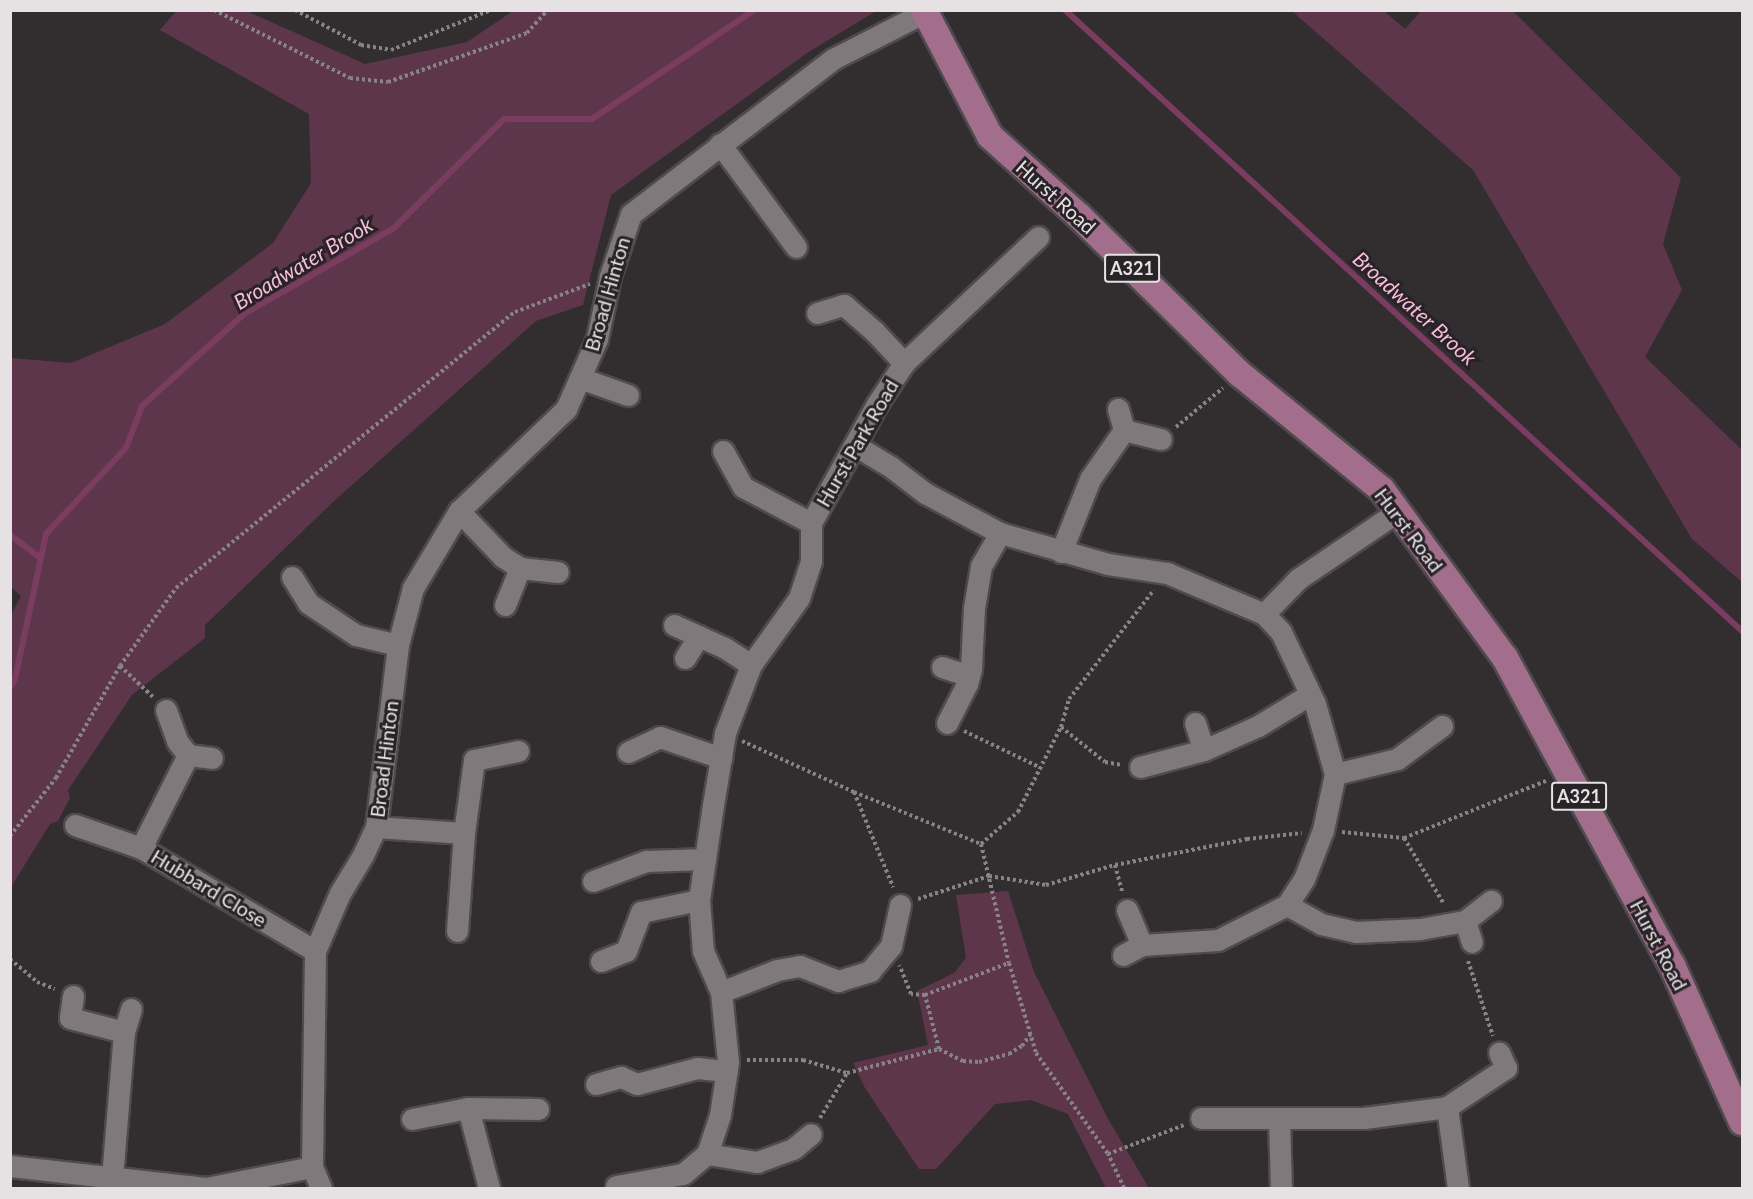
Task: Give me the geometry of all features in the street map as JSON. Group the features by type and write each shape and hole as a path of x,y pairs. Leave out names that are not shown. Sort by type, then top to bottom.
{"main road":[{"name":"Hurst Road","path":"924,11 990,136 1079,216 1240,374 1382,490 1505,658 1672,965 1743,1122"}],"street":[{"name":"Broad Hinton","path":"321,1188 312,1167 315,951 340,893 363,855 376,827 398,645 413,588 459,511 566,409 597,339 610,276 631,214 833,59 924,11"},
{"path":"720,144 796,248"},
{"name":"Hurst Park Road","path":"707,1154 720,1115 728,1066 721,992 703,951 699,900 725,733 751,665 799,598 811,561 811,523 856,446 877,404 904,363 971,290 1038,237"},
{"name":"Hurst Park Road","path":"817,313 844,305 874,331 904,363"},
{"name":"Broad Hinton","path":"580,378 628,395"},
{"path":"1118,409 1124,430"},
{"path":"1124,430 1161,439"},
{"path":"1061,552 1090,479 1124,430"},
{"path":"856,446 891,466 925,493 1000,533 1108,564 1167,573 1264,614 1281,632 1315,704 1335,774 1323,830 1304,879 1287,905 1218,940 1142,945 1123,955"},
{"name":"Hurst Park Road","path":"723,451 743,487 811,523"},
{"path":"459,511 503,557 520,568 558,572"},
{"path":"1264,614 1298,579 1397,512"},
{"path":"947,723 969,676 974,639 974,608 981,566 1000,533"},
{"path":"505,605 520,568"},
{"path":"292,577 308,603 356,635 398,645"},
{"path":"674,625 725,648 751,665"},
{"path":"685,658 699,636"},
{"path":"942,667 969,676"},
{"path":"1140,767 1204,750 1258,726 1309,695"},
{"path":"166,710 177,741 188,755 212,758"},
{"path":"1195,723 1204,750"},
{"path":"1335,774 1397,759 1442,726"},
{"path":"628,752 660,737 721,758"},
{"path":"457,930 464,833 474,760 518,751"},
{"name":"Hubbard Close","path":"188,755 141,848 315,951"},
{"path":"75,825 141,848"},
{"path":"376,827 464,833"},
{"path":"593,881 646,861 705,859"},
{"path":"601,961 626,951 641,912 699,900"},
{"path":"1287,905 1321,924 1356,932 1420,929 1460,922 1491,901"},
{"path":"721,992 777,970 800,966 838,981 870,971 891,946 900,905"},
{"path":"1127,910 1142,945"},
{"path":"1460,922 1469,949"},
{"path":"73,996 70,1017 124,1032"},
{"path":"112,1177 124,1032 131,1009"},
{"path":"1201,1118 1364,1118 1447,1107 1506,1068 1499,1052"},
{"path":"596,1083 621,1077 638,1084 697,1068 728,1066"},
{"path":"1447,1107 1463,1180"},
{"path":"411,1119 468,1108 538,1109"},
{"path":"468,1108 489,1188"},
{"path":"1279,1118 1281,1188"},
{"path":"616,1185 683,1174 707,1154 757,1162 793,1149 811,1134"},
{"path":"20,1174 112,1177 206,1188 312,1167"}],"path":[{"path":"214,10 350,78 388,82 527,33 548,10"},
{"path":"295,10 361,45 391,50 491,10"},
{"path":"10,836 56,778 120,666 176,588 515,312 610,276"},
{"path":"1161,439 1240,374"},
{"path":"981,844 1018,812 1061,727 1069,699 1167,573"},
{"path":"120,666 166,710"},
{"path":"947,723 1039,767"},
{"path":"1061,727 1105,762 1140,767"},
{"path":"725,733 854,792 981,844"},
{"path":"854,792 900,905 989,876 1046,885 1115,865 1247,839 1323,830 1404,838 1566,773"},
{"path":"1404,838 1460,922"},
{"path":"981,844 1008,963 1036,1053 1108,1154 1124,1188"},
{"path":"1115,865 1127,910"},
{"path":"891,946 911,994 925,995 1008,963"},
{"path":"1469,949 1499,1052"},
{"path":"10,959 37,982 73,996"},
{"path":"925,995 939,1049"},
{"path":"728,1066 803,1060 847,1073 939,1049 963,1061 979,1062 1009,1054 1022,1046 1030,1035"},
{"path":"811,1134 847,1073"},
{"path":"1108,1154 1201,1118"}],"shaded area":[{"path":"177,10 247,11 365,64 467,42 513,11 876,11 807,53 611,195 583,305 536,321 333,502 205,625 205,638 132,695 68,790 70,798 58,821 50,824 11,887 10,617 21,596 10,586 11,358 71,363 165,324 273,243 311,183 309,114 160,30"},
{"path":"1292,11 1384,11 1405,29 1421,11 1513,11 1681,178 1663,244 1682,290 1645,357 1742,450 1742,582 1692,539 1473,170"},
{"path":"1008,891 1034,972 1108,1119 1149,1188 1106,1188 1068,1114 1031,1100 995,1104 936,1169 919,1169 865,1088 853,1063 928,1045 917,991 954,973 966,958 956,895"}],"waterway":[{"name":"Broadwater Brook","path":"10,688 15,679 46,534 126,448 142,406 244,314 394,228 504,119 592,119 754,10"},
{"name":"Broadwater Brook","path":"1065,10 1742,631"},
{"path":"10,535 39,557"}]}
